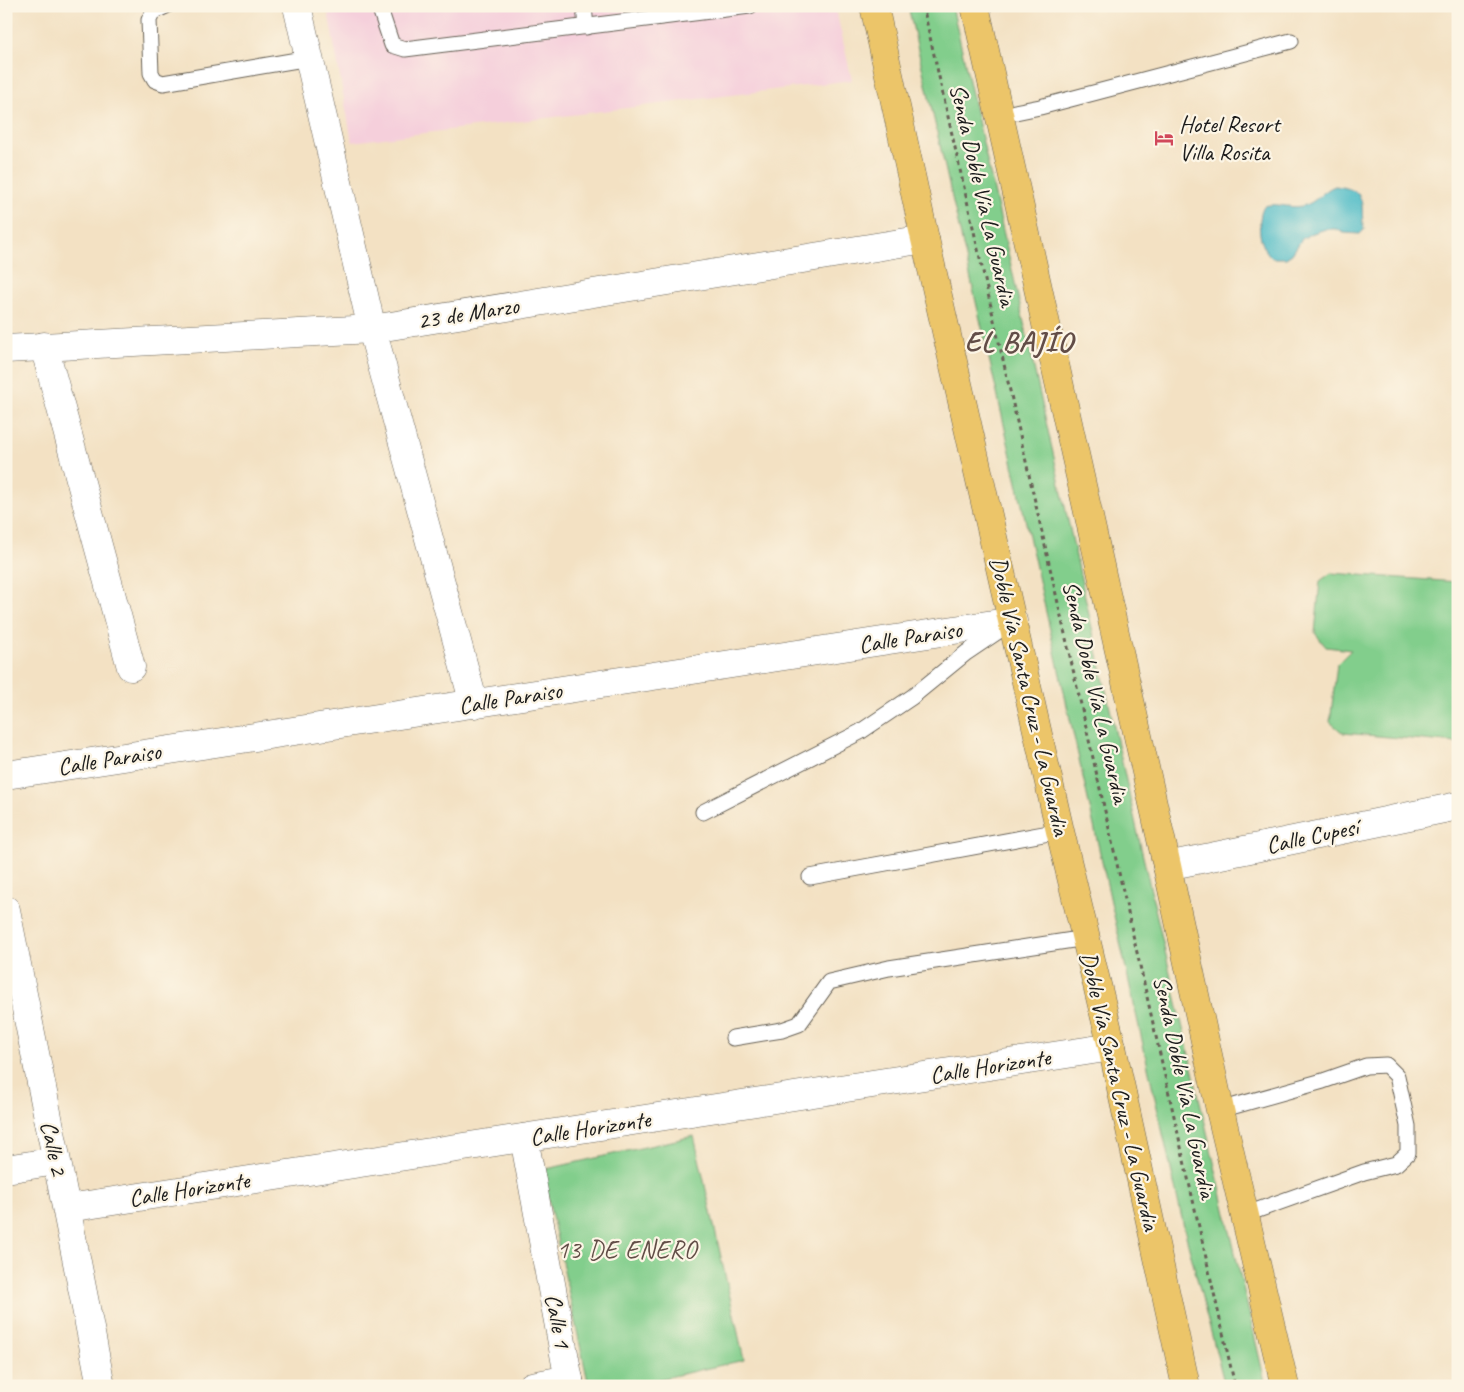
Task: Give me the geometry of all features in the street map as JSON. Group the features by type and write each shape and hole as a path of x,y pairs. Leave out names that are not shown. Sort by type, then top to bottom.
{"highway":[{"name":"Doble Vía Santa Cruz - La Guardia","path":"874,6 1060,831 1112,1047 1186,1386"},
{"path":"975,6 1220,1110 1285,1386"}],"street":[{"path":"298,6 372,329 474,704"},
{"name":"23 de Marzo","path":"6,349 372,329 925,239"},
{"path":"44,346 130,666"},
{"name":"Calle Paraiso","path":"6,775 1013,621"},
{"name":"Calle Cupesí","path":"1167,866 1458,806"},
{"name":"Calle 2","path":"6,910 56,1162 68,1208 102,1386"},
{"name":"Calle Horizonte","path":"68,1208 1112,1047"},
{"name":"Calle 1","path":"524,1138 569,1382"},
{"path":"6,1169 56,1162"},
{"path":"532,1386 569,1382"}],"lane":[{"path":"166,6 153,12 149,20 151,73 155,80 163,83 309,58"},
{"path":"378,6 392,45 405,49 750,6"},
{"path":"584,6 586,27"},
{"path":"1000,115 1040,107 1291,41"},
{"path":"703,812 860,732 912,698 966,652 1013,621"},
{"path":"810,877 1060,831"},
{"path":"734,1038 782,1030 799,1024 829,982 889,968 1086,938"},
{"path":"1220,1110 1323,1081 1366,1066 1386,1065 1398,1076 1408,1126 1408,1153 1396,1164 1364,1172 1244,1215"}],"path":[{"name":"Senda Doble Vía La Guardia","path":"922,6 1235,1386"}],"shaded area":[{"path":"327,6 835,6 852,80 352,142"}],"green space":[{"path":"908,6 952,6 1142,852 1266,1386 1225,1386 1185,1232"},
{"path":"1331,573 1458,582 1458,743 1343,733 1330,722 1337,664 1351,650 1326,647 1315,633 1320,581"},
{"path":"694,1136 744,1360 629,1386 589,1386 542,1170"}],"water":[{"path":"1335,186 1354,191 1359,195 1364,230 1360,234 1326,229 1310,234 1302,239 1292,254 1286,258 1272,258 1267,253 1261,240 1260,221 1263,207 1267,205 1297,207 1307,205"}],"place":[{"name":"Hotel Resort Villa Rosita","path":"1164,138"}],"district":[{"name":"EL BAJÍO","path":"1019,341"},
{"name":"13 DE ENERO","path":"627,1250"}]}
